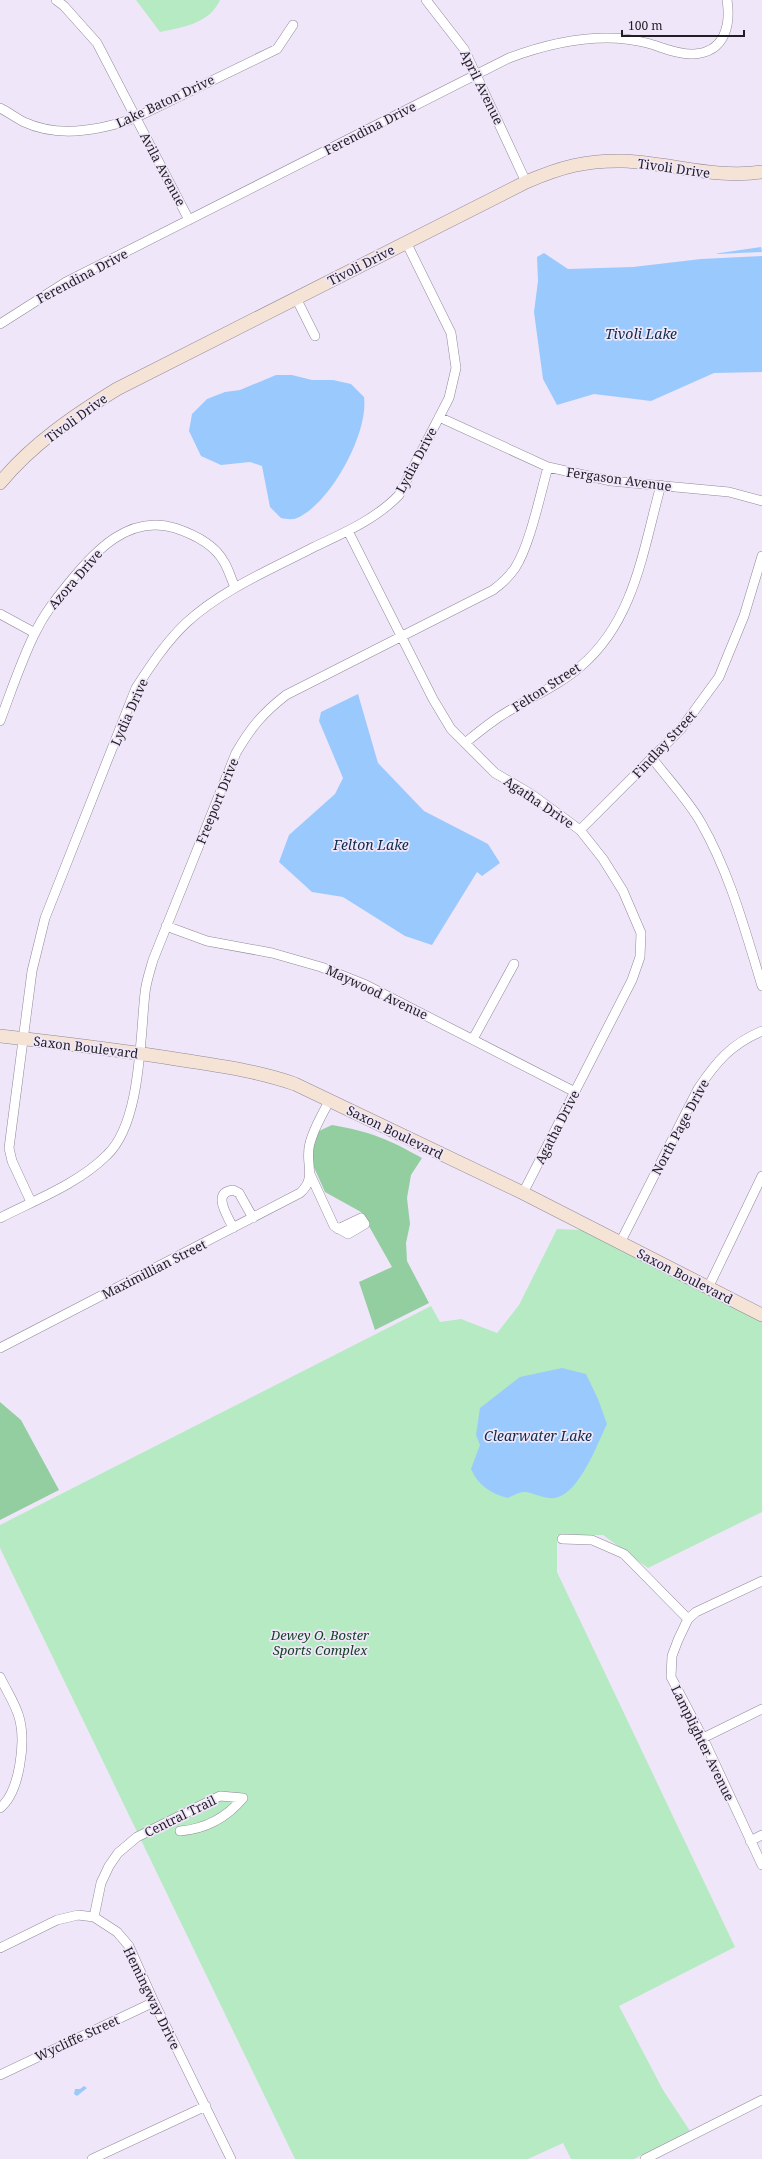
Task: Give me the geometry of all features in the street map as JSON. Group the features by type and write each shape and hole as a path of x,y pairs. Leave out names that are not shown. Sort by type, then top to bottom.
{"street":[{"name":"Avila Avenue","path":"56,0 64,6 97,44 135,118 158,157 189,220"},
{"name":"April Avenue","path":"426,0 464,48 526,182"},
{"name":"Ferendina Drive","path":"0,324 66,282 509,58 542,46 581,39 609,38 644,42 683,53 694,54 706,51 716,45 729,26 730,15 727,0"},
{"name":"Lake Baton Drive","path":"0,108 24,122 56,129 86,131 113,126 135,118 277,48 293,25"},
{"name":"Tivoli Drive","path":"0,484 32,450 80,411 117,389 526,182 559,168 592,162 626,162 719,174 762,172"},
{"name":"Lydia Drive","path":"30,1202 12,1161 9,1148 32,971 45,918 136,688 155,658 186,623 210,603 235,587 348,531 377,514 399,495 453,386 456,354 451,333 406,242"},
{"path":"296,298 315,336"},
{"name":"Fergason Avenue","path":"438,417 548,467 611,481 729,492 762,501"},
{"name":"Freeport Drive","path":"0,1218 77,1178 108,1155 124,1130 132,1109 145,991 153,960 236,753 251,728 264,712 286,695 401,635 493,590 506,579 516,568 525,547 548,467"},
{"name":"Felton Street","path":"465,743 499,717 560,681 581,666 605,641 616,626 629,600 661,485"},
{"name":"Azora Drive","path":"0,721 35,633 50,606 90,558 113,538 139,527 171,527 189,533 206,543 224,561 235,587"},
{"name":"Agatha Drive","path":"348,531 433,699 451,729 495,773 530,794 580,830 603,859 623,891 641,933 640,957 632,980 523,1193"},
{"name":"Findlay Street","path":"580,830 680,729 719,677 744,616 762,556"},
{"path":"0,614 35,633"},
{"path":"652,758 699,820 717,854 734,895 762,986"},
{"name":"Maywood Avenue","path":"166,926 207,941 272,954 321,966 366,985 575,1092"},
{"path":"473,1039 514,964"},
{"name":"North Page Drive","path":"620,1243 698,1089 711,1068 744,1039 762,1031"},
{"name":"Saxon Boulevard","path":"0,1036 139,1053 270,1075 295,1084 523,1193 762,1315"},
{"path":"330,1100 309,1145 308,1164 310,1174 334,1226 338,1229"},
{"name":"Maximillian Street","path":"0,1348 300,1194 306,1188 310,1174"},
{"path":"708,1288 762,1176"},
{"path":"234,1228 221,1201 223,1194 226,1192 233,1190 239,1193 253,1218"},
{"path":"562,1539 592,1540 624,1554 688,1619 696,1612 762,1581"},
{"name":"Lamplighter Avenue","path":"688,1619 672,1656 671,1677 703,1738 762,1865"},
{"path":"0,1677 19,1717 23,1750 11,1792 0,1808"},
{"path":"703,1738 762,1709"},
{"name":"Central Trail","path":"94,1917 101,1883 109,1866 118,1853 137,1837 220,1796 243,1798 237,1805 206,1826 194,1830 180,1831"},
{"path":"750,1841 762,1835"},
{"name":"Hemingway Drive","path":"0,1948 57,1920 78,1915 94,1917 118,1932 129,1946 154,2002 231,2159"},
{"name":"Wycliffe Street","path":"0,2075 154,2002"},
{"path":"645,2159 762,2100"},
{"path":"92,2159 206,2106"}],"green space":[{"path":"136,0 220,0 215,8 202,19 186,26 160,32"},
{"path":"332,1125 357,1130 379,1137 422,1158 411,1175 407,1198 410,1224 406,1243 407,1261 429,1303 375,1330 359,1282 392,1267 361,1212 325,1192 313,1165 313,1146 319,1131"},
{"name":"Dewey O. Boster Sports Complex","path":"557,1229 584,1230 762,1320 762,1512 648,1568 603,1535 557,1535 557,1572 735,1947 619,2006 663,2090 690,2131 634,2159 571,2159 563,2143 528,2159 295,2159 0,1548 0,1525 431,1306 440,1322 461,1319 497,1333 519,1305"},
{"path":"0,1402 21,1420 59,1490 0,1520"}],"water":[{"path":"761,247 762,252 713,254"},
{"name":"Tivoli Lake","path":"544,253 568,269 633,267 701,259 762,256 762,372 714,373 651,401 594,394 557,405 543,379 534,312 538,281 537,257"},
{"path":"276,375 292,375 312,380 333,380 351,384 364,397 364,412 360,429 354,447 345,466 322,498 310,510 294,519 281,518 270,507 262,466 250,462 221,465 201,456 189,431 192,414 207,399 225,392 240,390"},
{"name":"Felton Lake","path":"358,694 378,763 424,811 488,844 500,863 482,876 477,872 432,945 405,936 343,897 312,892 279,862 289,835 335,794 343,778 319,721 321,712"},
{"name":"Clearwater Lake","path":"562,1368 586,1374 598,1399 607,1424 592,1457 577,1482 559,1497 542,1497 529,1492 515,1494 508,1498 496,1494 477,1480 471,1469 480,1445 476,1435 480,1408 520,1377"},
{"path":"84,2086 87,2088 77,2096 74,2094 75,2089 80,2089"}]}
